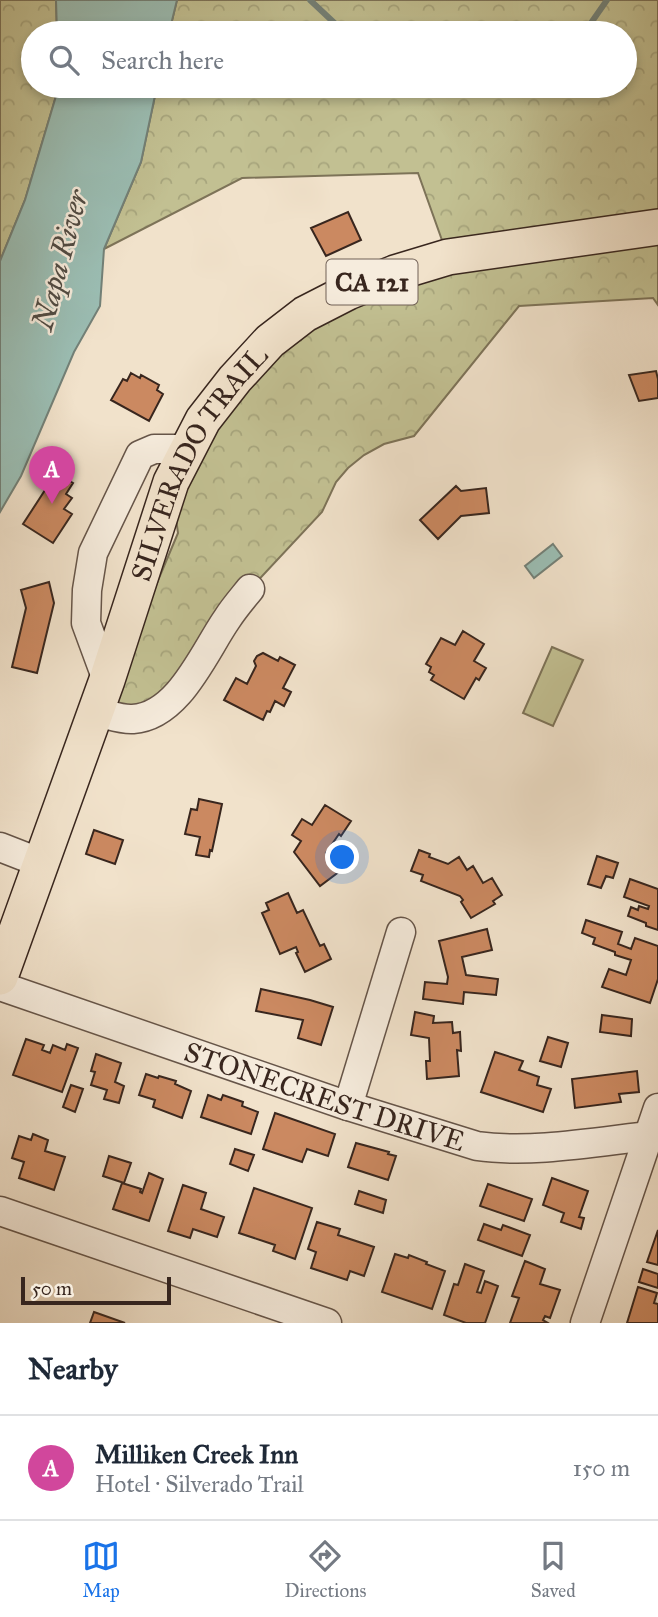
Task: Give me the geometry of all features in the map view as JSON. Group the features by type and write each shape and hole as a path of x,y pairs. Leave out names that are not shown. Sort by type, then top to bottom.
{"main road":[{"name":"SILVERADO TRAIL","path":"0,977 101,696 172,482 203,420 234,379 270,341 305,314 394,273 448,257 658,227"}],"street":[{"path":"189,449 154,449 141,455 93,553 87,590 86,623 101,696 131,719 161,708 176,696 227,618 250,589"},
{"path":"0,847 41,863"},
{"path":"348,1106 401,932"},
{"name":"STONECREST DRIVE","path":"0,986 348,1106 477,1146 498,1149 653,1135"},
{"path":"585,1323 653,1135 658,1108"},
{"path":"0,1211 320,1322"}],"green space":[{"path":"0,0 56,0 57,21 21,21 21,98 55,98 25,200 0,261"},
{"path":"177,0 658,0 658,305 653,298 519,306 414,436 384,444 348,468 336,482 322,512 250,589 176,696 100,718 178,533 171,482 270,341 448,257 418,173 242,178 104,249 141,162 154,98 637,98 637,21 172,21"},
{"path":"552,647 583,660 553,726 523,713"}],"water":[{"path":"56,0 177,0 172,21 57,21"},
{"name":"Napa River","path":"55,98 154,98 141,162 104,249 100,306 74,352 21,476 0,512 0,261 25,200"},
{"path":"553,544 562,556 534,578 525,566"}],"building":[{"path":"348,212 361,240 326,256 311,228"},
{"path":"656,371 658,398 639,401 629,375"},
{"path":"131,373 140,378 141,375 159,385 157,390 163,394 149,421 111,400 123,379 127,381"},
{"path":"60,475 73,483 66,494 72,498 64,509 72,514 53,543 23,524 49,484 53,487"},
{"path":"456,486 461,491 486,488 489,513 461,516 438,539 420,520"},
{"path":"49,582 54,603 37,673 12,667 26,608 21,590"},
{"path":"463,631 484,644 474,661 486,668 479,680 476,678 464,699 431,680 434,675 429,672 431,667 426,664 441,638 455,645"},
{"path":"263,653 278,661 280,657 295,665 283,688 291,692 284,706 275,701 263,720 224,700 236,678 247,684 256,666 254,661"},
{"path":"199,799 222,804 209,857 196,855 200,837 185,834 191,809 197,810"},
{"path":"325,805 351,821 326,853 340,871 320,886 294,852 301,841 292,835 302,819 312,825"},
{"path":"94,830 123,840 115,864 86,854"},
{"path":"419,850 448,864 459,857 467,870 473,866 483,883 492,878 502,895 493,901 495,904 471,918 460,896 421,881 423,875 411,871"},
{"path":"597,856 618,863 613,878 606,876 601,888 588,884"},
{"path":"630,879 658,889 658,930 628,916 631,907 638,910 639,906 648,909 649,906 624,897"},
{"path":"288,893 297,913 303,910 320,946 324,944 331,959 305,972 296,947 280,954 262,913 269,910 266,903"},
{"path":"586,920 622,932 618,944 631,949 635,938 658,946 658,979 650,1003 602,987 609,969 626,975 631,960 593,944 595,938 582,933"},
{"path":"487,929 492,950 462,957 466,975 498,979 496,995 464,992 463,1004 423,999 425,982 447,984 448,977 439,941"},
{"path":"261,989 333,1007 321,1045 298,1038 303,1020 256,1011"},
{"path":"415,1012 434,1016 433,1023 452,1022 453,1033 460,1032 461,1051 457,1050 459,1076 427,1079 426,1061 430,1061 429,1038 411,1035"},
{"path":"602,1015 632,1019 631,1036 600,1032"},
{"path":"548,1037 568,1043 561,1067 540,1061"},
{"path":"26,1039 44,1045 42,1050 50,1053 53,1045 65,1050 67,1044 78,1048 62,1092 13,1075"},
{"path":"495,1052 523,1061 519,1070 539,1077 537,1085 551,1089 543,1112 481,1092"},
{"path":"96,1054 121,1063 115,1082 124,1086 119,1103 104,1099 107,1090 91,1085 95,1072 91,1071"},
{"path":"637,1071 639,1092 619,1094 621,1102 575,1108 572,1079"},
{"path":"146,1074 176,1081 175,1084 191,1091 182,1118 153,1107 155,1100 139,1095"},
{"path":"71,1085 83,1089 75,1112 63,1107"},
{"path":"208,1095 221,1100 223,1095 243,1102 242,1106 258,1112 251,1134 201,1117"},
{"path":"275,1113 335,1134 328,1156 307,1149 302,1162 263,1149"},
{"path":"33,1134 48,1140 45,1151 65,1157 54,1190 19,1178 24,1162 12,1158 19,1136 31,1140"},
{"path":"356,1143 396,1156 388,1180 348,1167"},
{"path":"235,1149 254,1155 248,1171 230,1164"},
{"path":"109,1156 131,1163 124,1183 103,1176"},
{"path":"149,1173 163,1179 149,1221 113,1209 122,1183 141,1189 142,1193"},
{"path":"552,1178 588,1191 579,1217 584,1218 581,1229 561,1222 564,1213 543,1205"},
{"path":"488,1184 532,1199 524,1221 480,1206"},
{"path":"183,1185 206,1193 201,1209 224,1217 217,1237 193,1229 190,1238 168,1231"},
{"path":"254,1188 312,1208 295,1259 273,1251 275,1245 239,1233"},
{"path":"359,1191 386,1200 383,1213 355,1204"},
{"path":"317,1222 340,1229 338,1235 374,1247 364,1276 350,1271 347,1280 311,1268 316,1252 308,1249"},
{"path":"484,1224 501,1230 503,1225 530,1235 522,1256 478,1240"},
{"path":"658,1230 658,1265 647,1262"},
{"path":"395,1254 408,1258 409,1255 445,1271 432,1309 382,1292"},
{"path":"525,1261 545,1269 540,1284 560,1290 550,1318 545,1316 543,1320 548,1323 510,1323 519,1298 512,1296"},
{"path":"465,1264 484,1271 477,1292 481,1293 485,1281 498,1286 485,1323 466,1323 444,1315 454,1284 458,1285"},
{"path":"643,1269 658,1274 658,1288 639,1282"},
{"path":"638,1287 657,1293 654,1303 658,1304 658,1323 627,1323"},
{"path":"94,1312 125,1323 90,1323"}],"waterway":[{"path":"310,0 332,21"},
{"path":"592,21 607,0"}],"place":[{"name":"Milliken Creek Inn","path":"52,504"}]}
